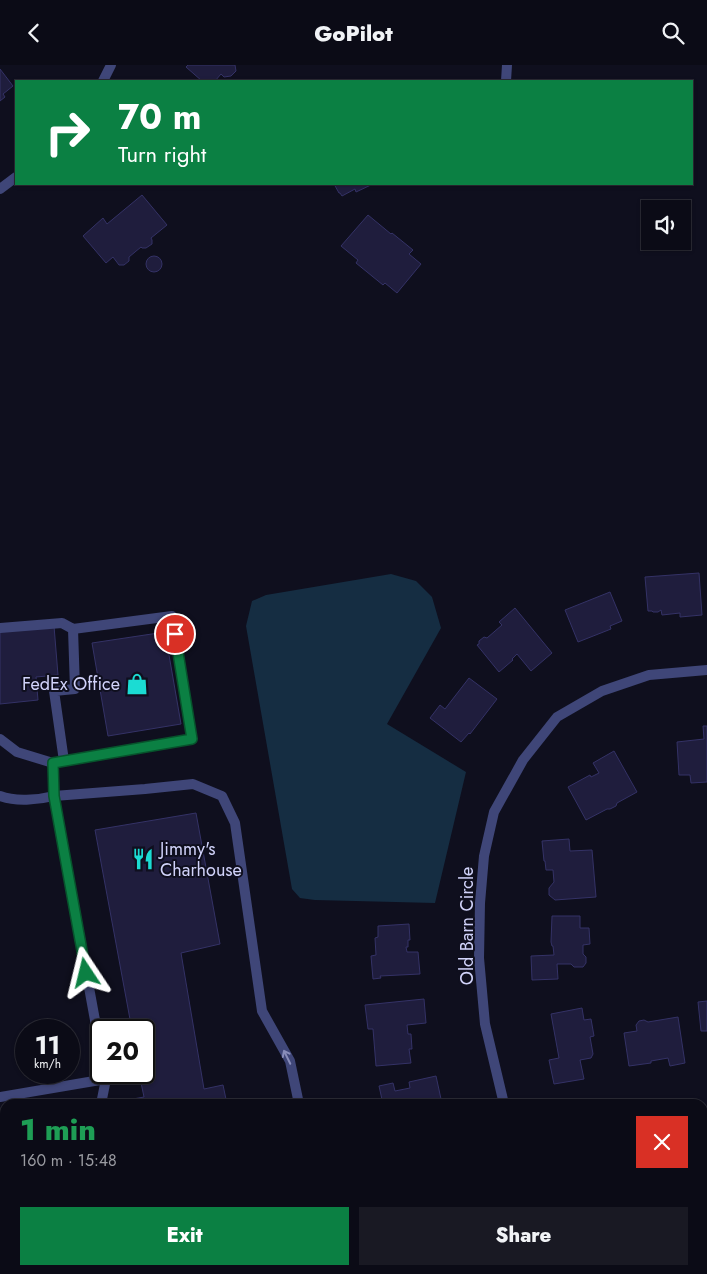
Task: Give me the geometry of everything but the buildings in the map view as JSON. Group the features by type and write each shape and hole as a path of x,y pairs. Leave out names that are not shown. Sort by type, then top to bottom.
{"street":[{"path":"104,80 112,65"},
{"path":"506,80 507,65"},
{"path":"0,189 15,178"},
{"path":"0,628 62,623 74,629 172,615 192,739 58,762 17,751 0,739"},
{"path":"74,629 75,689 54,691 58,762 54,796 95,1019"},
{"name":"Old Barn Circle","path":"503,1099 485,1024 479,958 480,903 484,856 494,812 523,760 558,717 602,691 649,675 707,670"},
{"path":"0,796 4,798 30,799 194,784 222,795 235,823 262,1011 290,1061 298,1099"},
{"path":"0,1097 90,1079"},
{"path":"102,1099 104,1084"}],"water":[{"path":"391,574 416,581 432,597 441,628 387,724 466,772 435,903 300,898 292,889 246,626 252,601 266,595"}],"place":[{"name":"FedEx Office","path":"137,684"},
{"name":"Jimmy's Charhouse","path":"143,859"}],"route":[{"path":"86,973 54,796 53,763 192,739 175,634"}]}
